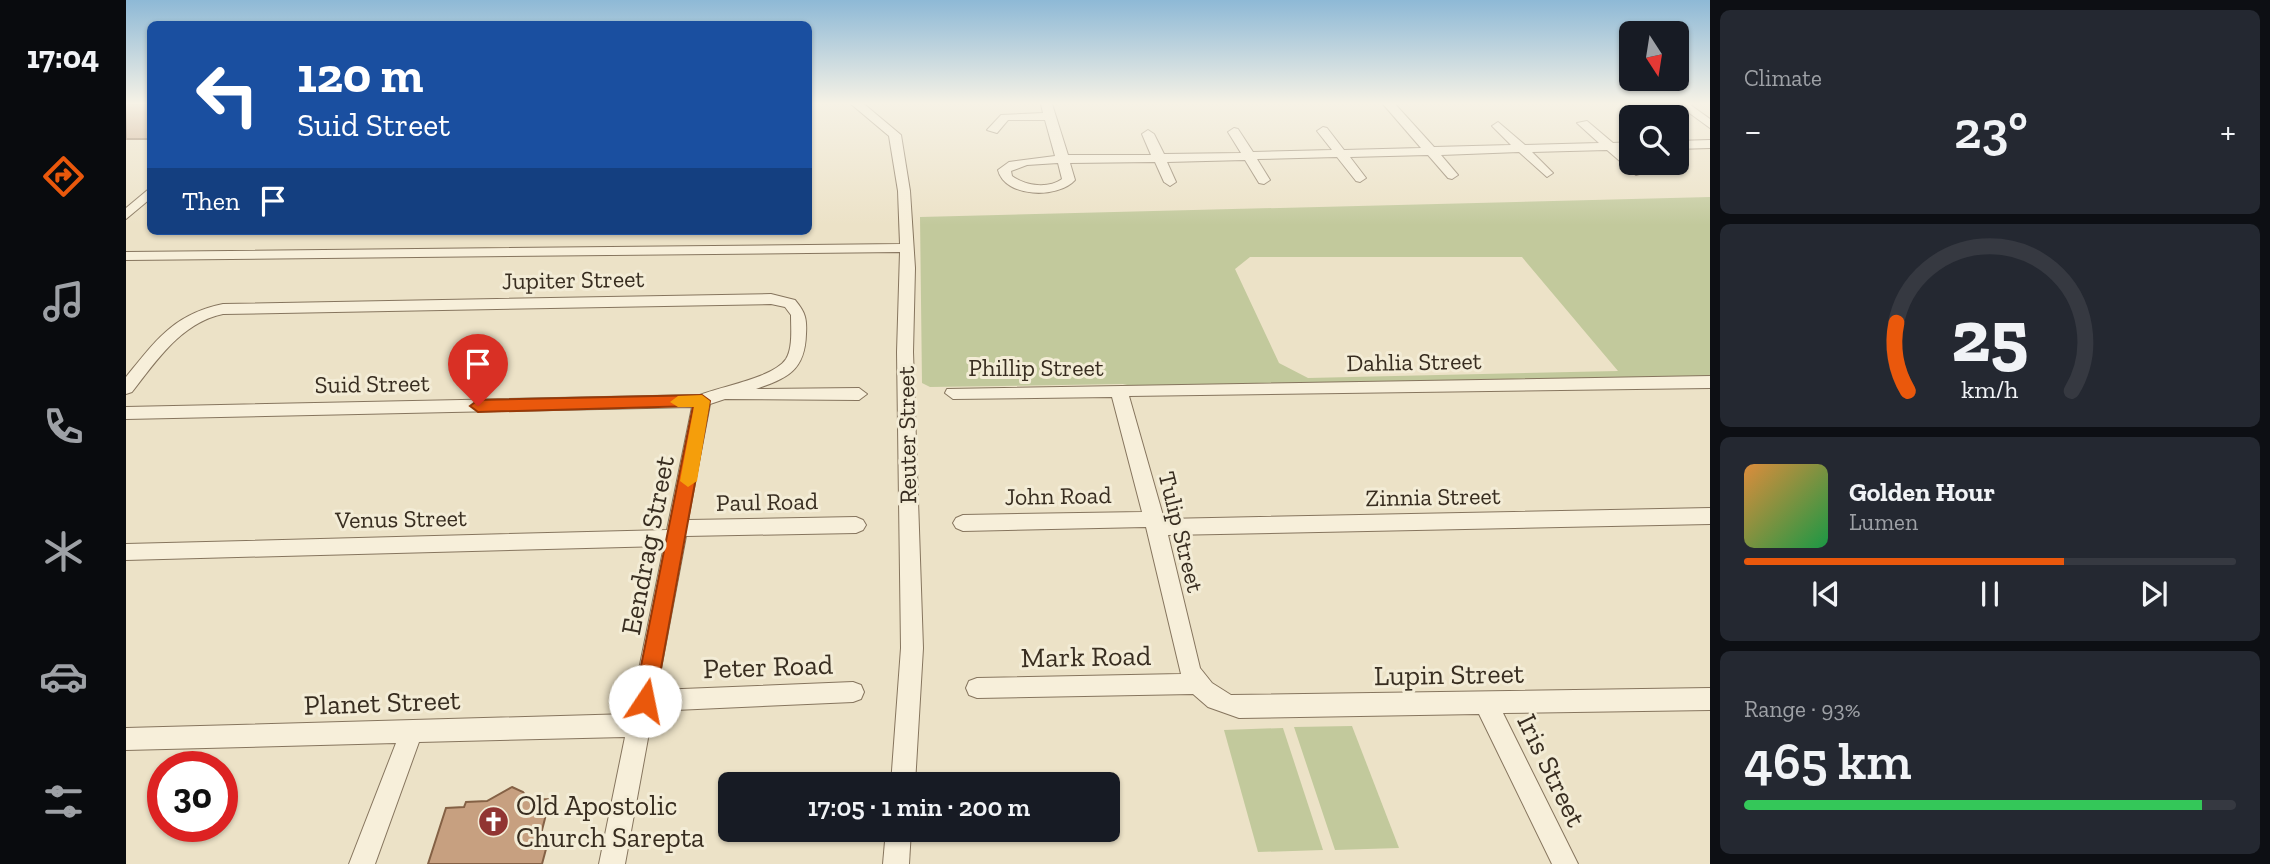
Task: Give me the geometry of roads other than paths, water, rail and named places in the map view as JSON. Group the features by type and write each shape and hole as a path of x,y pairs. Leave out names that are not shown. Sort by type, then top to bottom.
{"street":[{"name":"Reuter Street","path":"896,144 904,191 907,248 905,352 912,648 904,772"},
{"path":"1059,144 1064,161 1069,180 1064,186 1027,188 1008,180 1004,170 1013,164 1064,161 1619,146"},
{"path":"1153,144 1170,182"},
{"path":"1242,144 1264,180"},
{"path":"1333,144 1360,178"},
{"path":"1424,144 1451,175"},
{"path":"1517,144 1547,173"},
{"path":"1610,146 1619,154"},
{"path":"126,215 147,195"},
{"path":"126,256 907,248"},
{"name":"Jupiter Street","path":"126,387 177,327 195,316 223,309 758,299 778,300 794,306 799,315 795,358 791,365 772,377 709,397"},
{"name":"Dahlia Street","path":"1119,392 1710,382"},
{"name":"Phillip Street","path":"953,393 1119,392"},
{"name":"Tulip Street","path":"1119,392 1155,523 1190,670 1197,684"},
{"path":"709,397 859,394"},
{"name":"Suid Street","path":"126,413 709,397"},
{"name":"Eendrag Street","path":"612,864 678,533 709,397"},
{"name":"Zinnia Street","path":"1155,523 1710,516"},
{"name":"John Road","path":"963,523 1155,523"},
{"name":"Paul Road","path":"678,533 856,524"},
{"name":"Venus Street","path":"126,552 678,533"},
{"name":"Mark Road","path":"977,688 1197,684"},
{"name":"Lupin Street","path":"1197,684 1218,701 1239,707 1709,701"},
{"name":"Peter Road","path":"645,701 853,692"},
{"name":"Iris Street","path":"1486,703 1565,864"},
{"name":"Planet Street","path":"126,739 640,725"},
{"path":"362,864 412,731"},
{"path":"896,864 898,842"}],"place":[{"name":"Old Apostolic Church Sarepta","path":"493,821"}]}
